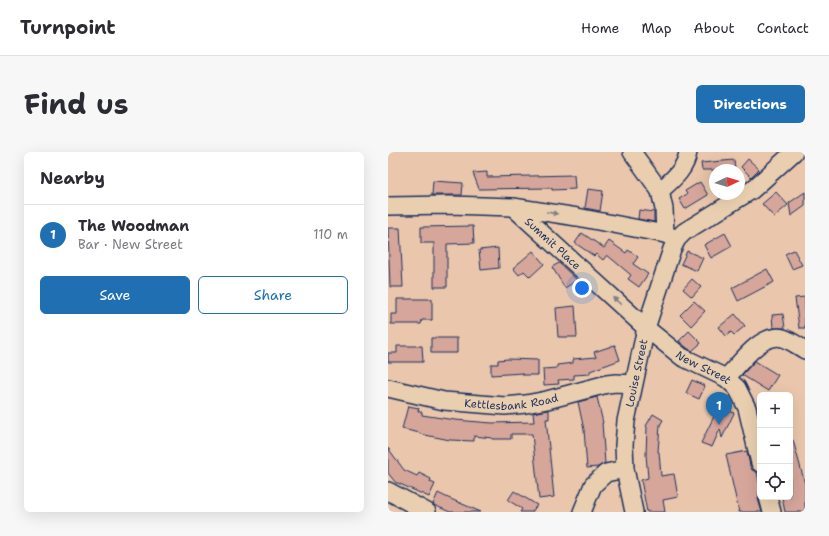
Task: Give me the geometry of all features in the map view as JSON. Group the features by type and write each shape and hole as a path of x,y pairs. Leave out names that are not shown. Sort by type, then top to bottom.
{"street":[{"path":"632,152 660,191 671,236 684,232 752,190 794,152"},
{"path":"660,191 674,179 687,161 688,152"},
{"name":"Summit Place","path":"388,206 450,205 514,207 577,217 671,236"},
{"name":"Summit Place","path":"514,207 646,328"},
{"name":"Louise Street","path":"634,512 625,469 624,445 626,421 646,328 672,249 671,236"},
{"name":"New Street","path":"646,328 682,357 726,378 737,388 747,408 757,450"},
{"path":"726,378 756,346 771,338 782,338 805,350"},
{"name":"Kettlesbank Road","path":"388,388 444,401 505,406 547,400 607,384 633,384"},
{"path":"582,512 593,485 606,473 625,469"},
{"path":"388,491 427,512"},
{"path":"769,500 772,512"}],"building":[{"path":"748,159 759,169 751,177 745,171 745,164 744,164"},
{"path":"734,160 734,164 709,164 709,170 702,170 701,163"},
{"path":"487,172 487,177 574,175 575,189 479,189 473,173"},
{"path":"433,181 463,183 462,195 432,195"},
{"path":"700,182 708,195 685,209 679,199 687,194 685,191"},
{"path":"588,189 603,191 600,211 585,208"},
{"path":"776,192 788,205 774,217 762,204"},
{"path":"805,192 805,206 791,216 789,203"},
{"path":"639,210 654,212 654,222 638,219"},
{"path":"473,226 474,243 447,244 447,287 434,287 434,243 421,243 421,227"},
{"path":"388,228 400,228 403,287 390,287"},
{"path":"582,233 604,248 609,241 626,253 628,250 638,257 633,264 648,274 639,287 628,279 631,275 607,255 603,260 596,254 594,256 575,243"},
{"path":"725,233 732,246 711,258 704,245"},
{"path":"498,248 499,268 481,270 479,250"},
{"path":"794,250 802,265 792,269 785,254"},
{"path":"533,251 544,264 530,277 524,271 519,275 513,268"},
{"path":"687,251 703,258 697,271 681,264"},
{"path":"559,263 577,280 565,288 552,267"},
{"path":"767,269 774,282 738,301 732,288"},
{"path":"692,279 701,287 692,297 683,289"},
{"path":"805,297 805,328 799,328 795,298"},
{"path":"397,299 432,299 432,320 422,320 421,324 391,324 391,314 397,314"},
{"path":"694,301 705,311 691,326 680,315"},
{"path":"575,306 577,337 558,337 556,308"},
{"path":"735,314 745,326 734,335 731,332 726,336 719,327"},
{"path":"783,314 785,328 773,328 772,315"},
{"path":"689,331 701,343 692,351 679,341"},
{"path":"431,338 457,338 457,353 431,353"},
{"path":"615,345 620,360 590,371 590,374 574,375 574,379 558,380 559,384 544,385 543,369 557,368 557,365 573,363 573,359 596,357 594,352"},
{"path":"397,346 422,346 423,362 388,362 388,353 397,353"},
{"path":"498,360 538,360 538,375 523,375 523,373 491,375 491,364 498,364"},
{"path":"755,361 778,375 768,391 742,375"},
{"path":"692,380 705,386 699,399 686,393"},
{"path":"597,397 603,423 605,463 598,467 587,468 584,430 578,402"},
{"path":"408,406 419,408 418,411 422,412 422,415 455,420 492,423 534,422 533,413 549,410 549,419 546,419 554,497 539,499 532,434 511,434 511,439 492,439 474,436 474,441 450,440 420,434 402,429"},
{"path":"719,406 734,413 722,438 720,429 712,447 701,443"},
{"path":"653,414 663,420 660,425 658,452 661,476 674,474 678,497 663,500 665,512 647,512 641,480 648,478 646,426"},
{"path":"793,440 805,484 805,512 785,512 783,500 793,500"},
{"path":"388,448 404,470 417,476 419,473 431,479 430,482 435,484 429,497 396,483 388,473"},
{"path":"747,451 750,466 752,470 757,472 757,500 758,500 762,512 739,512 726,455"},
{"path":"514,491 537,505 532,512 520,512 522,509 508,500"},
{"path":"438,493 481,512 450,512 434,505 433,504"}],"place":[{"name":"The Woodman","path":"719,425"}]}
